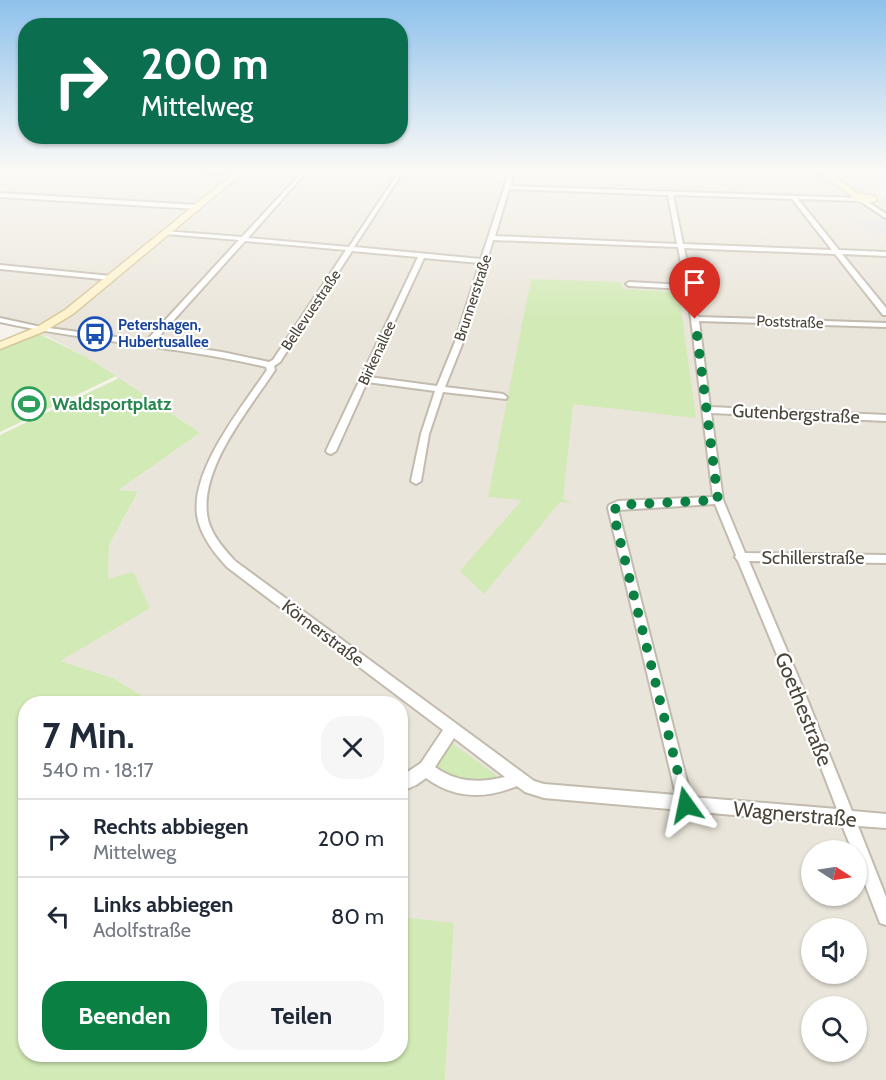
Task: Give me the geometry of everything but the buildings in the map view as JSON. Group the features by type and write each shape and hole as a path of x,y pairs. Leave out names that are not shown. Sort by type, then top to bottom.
{"street":[{"path":"0,346 41,329 74,309 180,220"},
{"path":"148,344 259,220"},
{"name":"Bellevuestraße","path":"221,449 271,370 270,365 276,362 369,220"},
{"name":"Brunnerstraße","path":"417,481 425,434 459,342 497,220"},
{"name":"Goethestraße","path":"675,220 695,319 718,501 793,679 886,917"},
{"path":"812,220 886,313"},
{"path":"166,232 483,261"},
{"path":"492,238 886,254"},
{"name":"Birkenallee","path":"331,451 422,256"},
{"path":"0,267 111,278"},
{"path":"630,284 688,287"},
{"name":"Poststraße","path":"695,319 886,325"},
{"path":"0,320 41,329 222,354 270,365"},
{"path":"365,379 504,397"},
{"name":"Gutenbergstraße","path":"707,410 886,418"},
{"name":"Körnerstraße","path":"221,449 204,488 202,511 219,551 231,564 408,696"},
{"path":"686,805 613,508 618,505 718,501"},
{"name":"Schillerstraße","path":"740,557 886,559"},
{"name":"Körnerstraße","path":"408,696 518,778"},
{"path":"408,781 427,770 435,752 452,729"},
{"path":"427,770 442,781 472,789 487,789 518,778"},
{"name":"Wagnerstraße","path":"518,778 530,787 544,791 886,822"}],"shaded area":[{"path":"0,220 886,220 886,1080 445,1080 454,924 408,918 408,696 143,696 113,678 59,661 108,579 109,545 138,493 117,490 200,433 86,357 46,336 24,333 25,329 0,322"},
{"path":"852,220 886,220 886,234 877,237 858,227 861,226"}],"green space":[{"path":"531,279 621,282 623,289 679,294 696,418 573,404 563,499 572,503 560,502 484,594 460,571 522,500 488,497"},
{"name":"Waldsportplatz","path":"39,334 86,357 116,376 0,432 0,349"},
{"path":"119,378 200,433 118,490 138,492 109,545 108,579 133,572 150,608 60,661 113,678 143,696 18,696 18,1062 408,1062 408,918 454,923 445,1080 0,1080 0,435"},
{"path":"449,741 497,776 492,781 478,784 440,776 437,765 438,757"}],"place":[{"name":"Petershagen, Hubertusallee","path":"95,334"},
{"name":"Waldsportplatz","path":"29,404"}],"route":[{"path":"686,805 613,508 618,505 718,500 695,319"}]}
